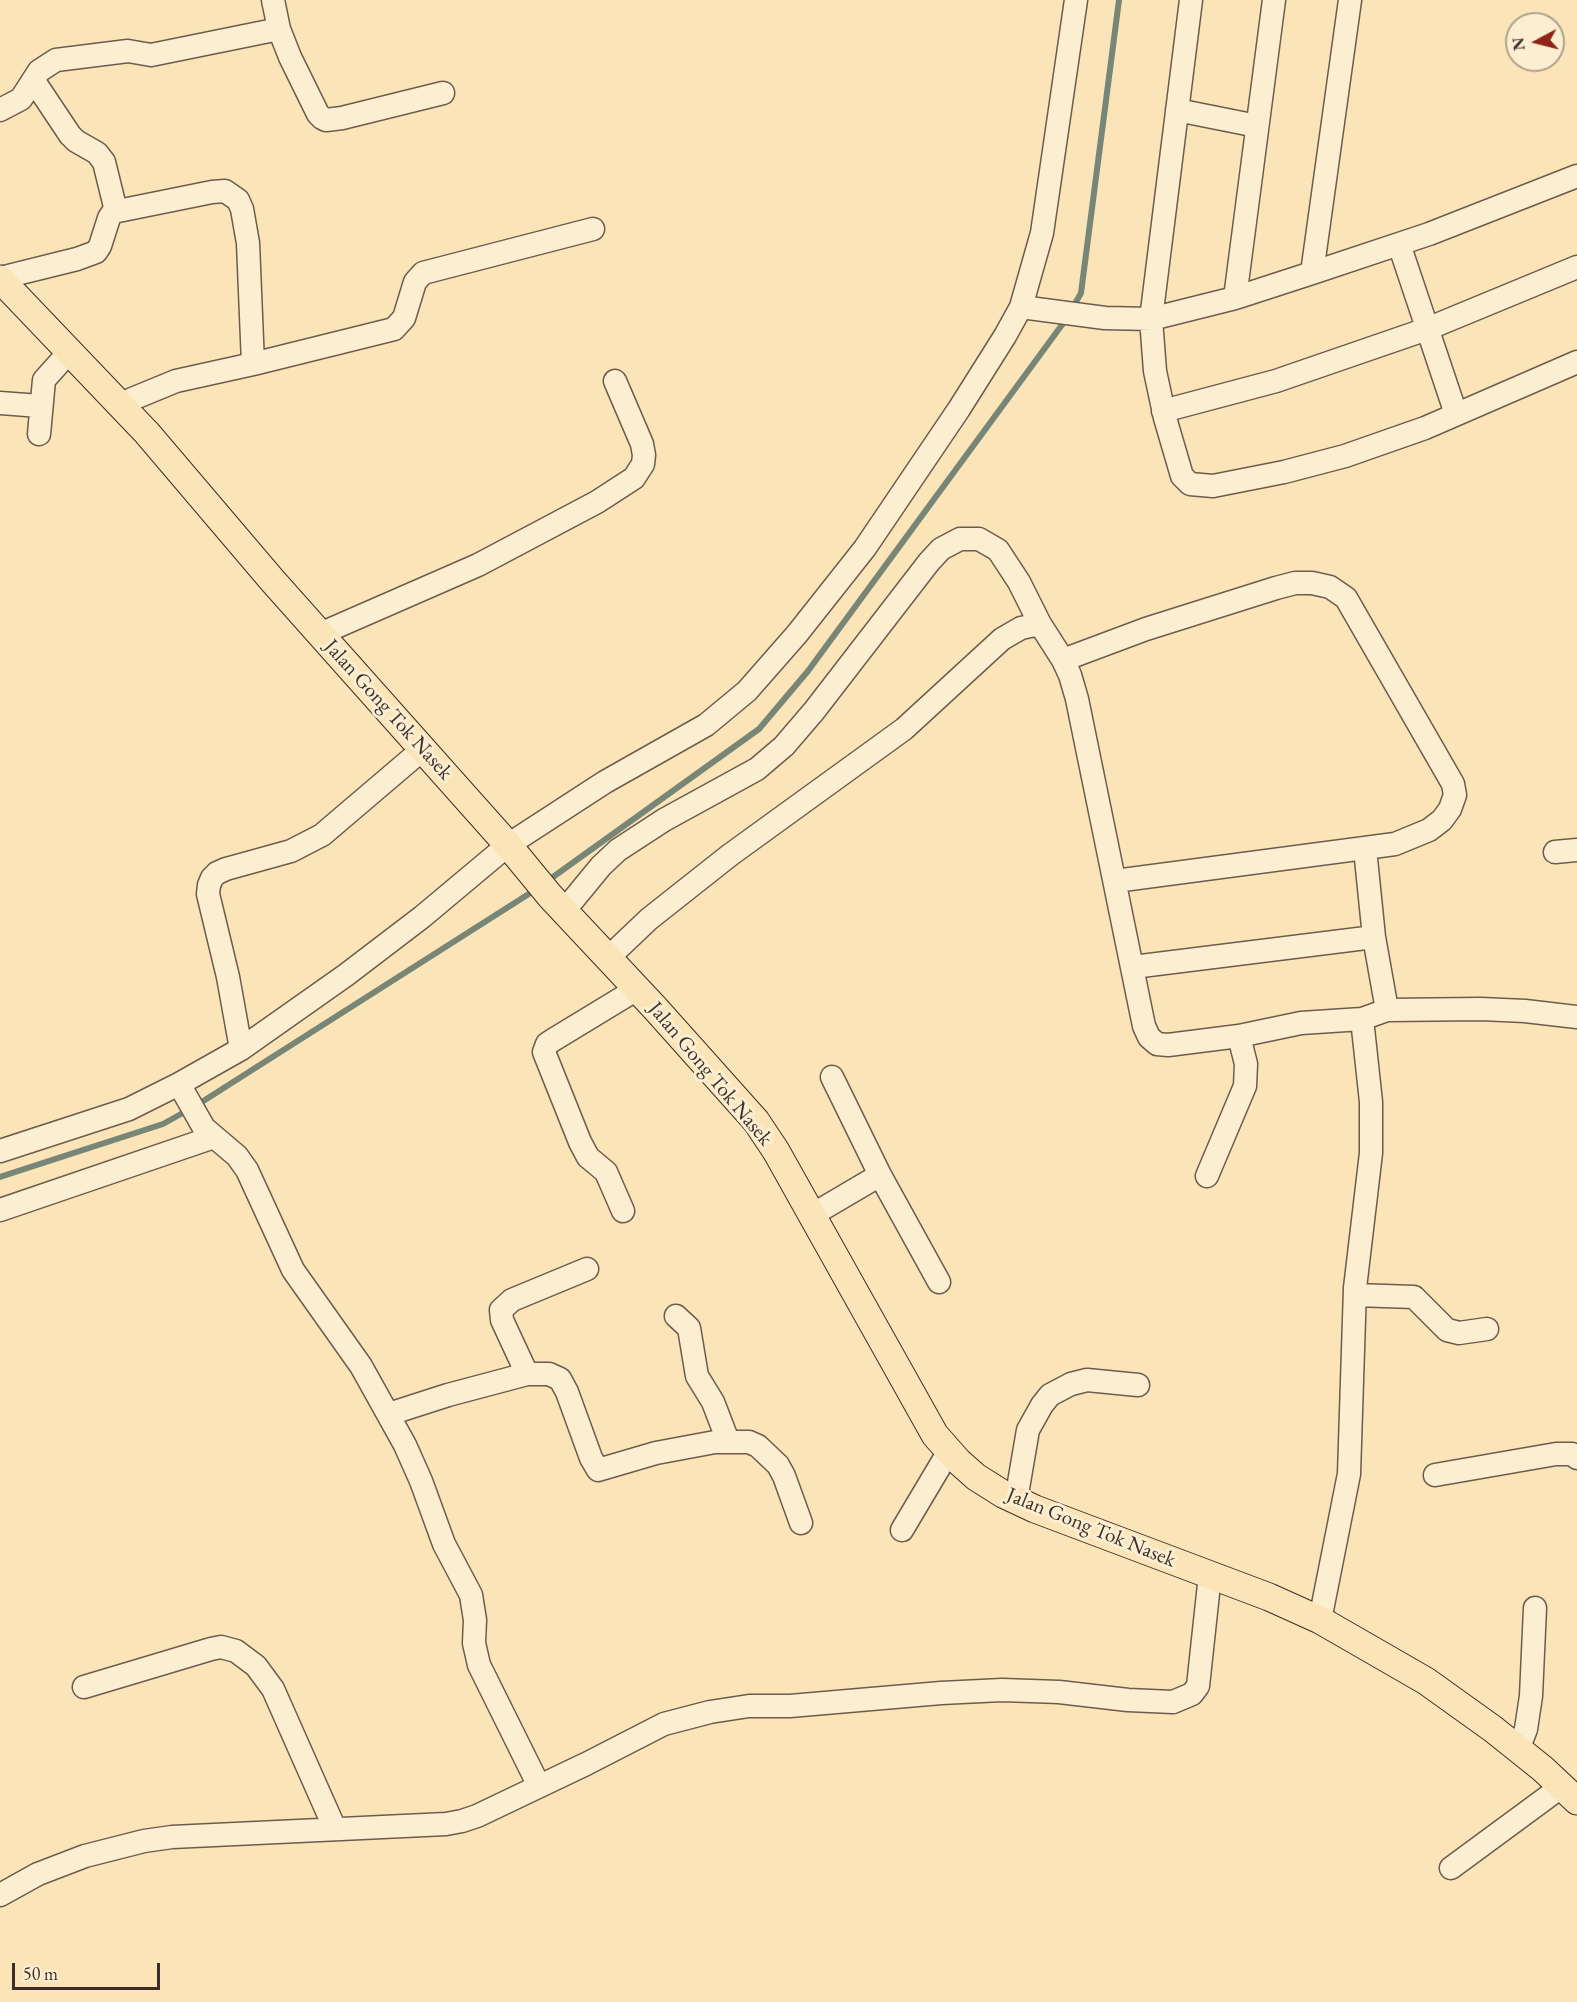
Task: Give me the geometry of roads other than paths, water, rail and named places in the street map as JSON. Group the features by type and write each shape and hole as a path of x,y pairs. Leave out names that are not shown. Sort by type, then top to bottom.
{"main road":[{"name":"Jalan Gong Tok Nasek","path":"0,279 120,404 557,903 638,989 756,1121 776,1151 935,1435 949,1452 976,1478 1035,1509 1269,1597 1320,1620 1426,1681 1493,1729 1543,1769 1569,1794"}],"street":[{"path":"273,0 279,29 318,114 326,120 442,93"},
{"path":"0,1151 129,1109 181,1088 346,975 511,849 605,782 706,724 747,691 797,634 865,548 959,409 1005,336 1029,307 1076,0"},
{"path":"1191,0 1151,319 1155,371 1163,411 1182,476 1190,484 1213,486 1284,472 1345,456 1425,428 1577,362"},
{"path":"1235,298 1274,0"},
{"path":"1312,273 1350,0"},
{"path":"0,110 21,99 39,71 56,60 128,51 151,55 279,29"},
{"path":"34,81 70,135 97,153 104,162 116,211"},
{"path":"1177,110 1257,126"},
{"path":"1029,307 1105,318 1151,319 1235,298 1399,244 1577,176"},
{"path":"0,279 96,252 111,214 116,211 225,191 238,200 242,209 248,243 253,364"},
{"path":"120,404 176,381 394,329 404,318 415,282 423,273 593,229"},
{"path":"1399,244 1456,414"},
{"path":"1163,411 1276,381 1427,329 1577,267"},
{"path":"39,434 44,380 70,351"},
{"path":"320,634 478,565 597,502 634,478 643,464 642,444 615,381"},
{"path":"0,403 40,406"},
{"path":"557,903 618,850 664,820 757,769 784,746 941,549 960,538 979,538 998,549 1019,582 1040,624 1063,660 1077,699 1144,1026 1149,1037 1157,1044 1168,1045 1239,1036 1301,1023 1362,1019 1387,1010 1525,1011 1577,1017"},
{"path":"1063,660 1146,629 1276,588 1312,583 1330,588 1346,598 1453,784 1455,795 1450,809 1442,820 1430,830 1395,844 1115,881"},
{"path":"608,958 649,920 721,862 904,729 1002,639 1021,628 1040,624"},
{"path":"241,1049 228,977 208,894 212,878 226,869 291,851 322,835 423,749"},
{"path":"1365,849 1374,937 1387,1010"},
{"path":"1554,852 1577,850"},
{"path":"1132,967 1374,937"},
{"path":"623,1210 606,1172 588,1157 580,1142 544,1052 547,1044 638,989"},
{"path":"1320,1620 1349,1474 1354,1295 1372,1144 1371,1102 1362,1019"},
{"path":"1207,1176 1245,1086 1245,1055 1239,1036"},
{"path":"832,1077 880,1175 939,1282"},
{"path":"181,1088 209,1132 237,1156 247,1170 293,1270 348,1346 389,1414 421,1481 444,1544 471,1595 475,1620 474,1643 479,1665 539,1786"},
{"path":"0,1210 209,1132"},
{"path":"812,1215 880,1175"},
{"path":"527,1374 502,1320 501,1310 512,1300 587,1269"},
{"path":"1354,1295 1414,1297 1447,1330 1459,1333 1487,1329"},
{"path":"676,1316 689,1328 697,1376 713,1402 728,1441"},
{"path":"389,1414 448,1395 527,1374 549,1374 560,1379 567,1392 591,1458 598,1470 656,1453 728,1441 749,1442 758,1446 778,1465 801,1523"},
{"path":"1016,1500 1028,1431 1038,1410 1050,1395 1071,1384 1087,1380 1138,1385"},
{"path":"902,1530 949,1452"},
{"path":"1435,1475 1556,1454 1572,1454 1577,1458"},
{"path":"0,1895 38,1874 86,1856 144,1840 446,1824 462,1821 664,1724 729,1709 749,1706 790,1706 941,1692 1002,1690 1059,1692 1173,1702 1192,1694 1198,1686 1210,1575"},
{"path":"1518,1750 1526,1729 1531,1696 1535,1608"},
{"path":"84,1687 211,1649 221,1647 236,1651 256,1666 273,1689 335,1829"},
{"path":"1451,1868 1569,1794"}],"waterway":[{"path":"1072,309 1081,293 1119,0"},
{"path":"546,882 759,729 808,671 1067,318"},
{"path":"197,1105 535,890"},
{"path":"0,1177 163,1124 188,1110"}]}
